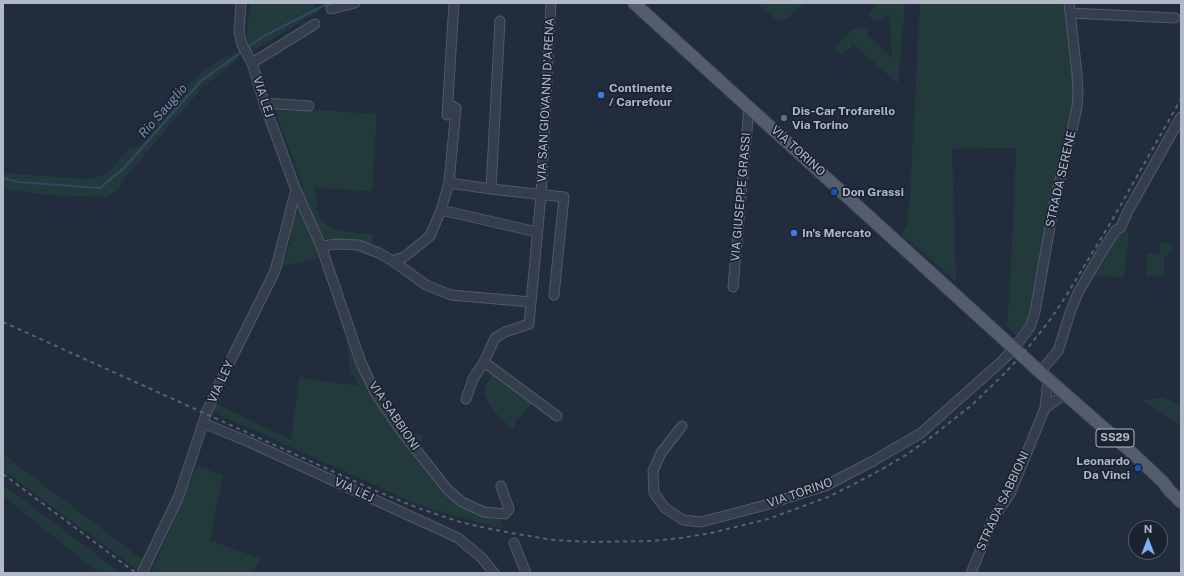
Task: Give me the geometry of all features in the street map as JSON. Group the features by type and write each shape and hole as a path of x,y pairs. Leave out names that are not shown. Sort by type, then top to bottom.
{"main road":[{"name":"VIA TORINO","path":"634,3 1044,376 1163,482 1181,502"},
{"name":"VIA TORINO","path":"1163,482 1181,488"}],"street":[{"name":"VIA LEJ","path":"241,3 239,32 242,45 250,59 264,103 296,190 321,246"},
{"path":"331,9 355,3"},
{"path":"447,116 454,3"},
{"name":"VIA SAN GIOVANNI D'ARENA","path":"449,183 541,194 551,3"},
{"name":"STRADA SERENE","path":"1014,348 1030,327 1035,312 1054,204 1077,107 1078,93 1069,3"},
{"path":"1070,13 1175,18"},
{"path":"491,189 500,21"},
{"path":"250,59 315,24"},
{"path":"264,103 309,106"},
{"path":"393,261 404,257 430,236 441,210 449,183 456,108 448,104"},
{"name":"VIA GIUSEPPE GRASSI","path":"734,287 749,108"},
{"path":"1044,376 1058,351 1078,293 1116,230 1121,227 1128,210 1181,117"},
{"name":"VIA LEY","path":"142,573 178,498 203,423 219,384 275,271 296,190"},
{"path":"466,399 474,379 495,338 504,332 529,324 541,194 564,197 554,295"},
{"path":"441,210 537,232"},
{"path":"321,246 338,244 358,245 393,261 426,285 451,295 531,302"},
{"name":"VIA SABBIONI","path":"321,246 361,363 376,394 399,428 448,490 462,502 484,512 505,514 509,508 501,486"},
{"name":"VIA TORINO","path":"682,426 661,453 654,471 654,493 665,508 683,520 701,522 762,506 825,486 873,461 921,433 1003,360 1014,348"},
{"path":"484,362 557,416"},
{"name":"STRADA SABBIONI","path":"971,573 993,518 1010,494 1045,408 1044,376"},
{"path":"1045,408 1065,394"},
{"name":"VIA LEJ","path":"203,423 249,442 458,538 481,557 494,573"},
{"path":"514,543 526,573"}],"green space":[{"path":"250,3 318,3 315,5 319,11 251,52 246,43"},
{"path":"757,3 805,3 796,9 790,17 779,22"},
{"path":"877,3 905,3 898,84 853,44 841,56 834,49 849,32 855,29 866,28 869,36 892,58 889,14 881,20 875,22 868,15"},
{"path":"920,3 1066,3 1075,94 1035,300 1027,324 1019,334 1015,335 1007,326 1016,148 952,149 956,281 902,235 907,224 910,195"},
{"path":"237,52 238,59 204,86 121,182 120,189 105,197 49,195 3,189 3,173 89,179 106,174 129,149 139,146 152,134 151,124 165,108 170,99 224,57"},
{"path":"274,107 377,114 372,191 314,188 318,201 316,209 320,218 327,225 339,231 373,234 372,245 361,241 345,239 333,241 325,239 317,229 301,191 303,188"},
{"path":"298,210 303,212 318,248 320,257 281,267 289,246 294,214"},
{"path":"1126,229 1129,237 1124,278 1092,275 1110,246 1119,234"},
{"path":"1160,242 1171,244 1172,252 1164,256 1164,277 1146,276 1147,254 1160,254"},
{"path":"336,302 358,363 459,504 474,514 501,520 503,528 457,517 419,505 211,411 215,403 291,440 299,377 358,386 355,377 351,374 346,338"},
{"path":"352,330 356,331 379,392 414,433 423,436 421,442 422,452 378,393"},
{"path":"493,372 533,402 517,420 513,430 495,412 485,396 484,389"},
{"path":"1162,398 1181,405 1181,426 1143,400"},
{"path":"3,454 144,561 139,571 3,470"},
{"path":"197,466 223,475 210,540 261,559 253,573 151,573"},
{"path":"3,485 121,573 99,573 3,496"}],"waterway":[{"name":"Rio Sauglio","path":"246,48 264,36 329,3"},
{"name":"Rio Sauglio","path":"3,178 18,182 100,188 124,168 201,81 243,51"}],"railway":[{"path":"3,322 376,491 418,508 460,522 554,540 591,542 652,541 711,533 768,519 828,497 906,455 973,404 1006,372 1050,320 1111,222 1181,99"},
{"path":"3,474 136,573"}],"place":[{"name":"Continente / Carrefour","path":"601,95"},
{"name":"Dis-Car Trofarello Via Torino","path":"784,118"},
{"name":"Don Grassi","path":"834,192"},
{"name":"In's Mercato","path":"794,233"},
{"name":"Leonardo Da Vinci","path":"1138,468"}]}
